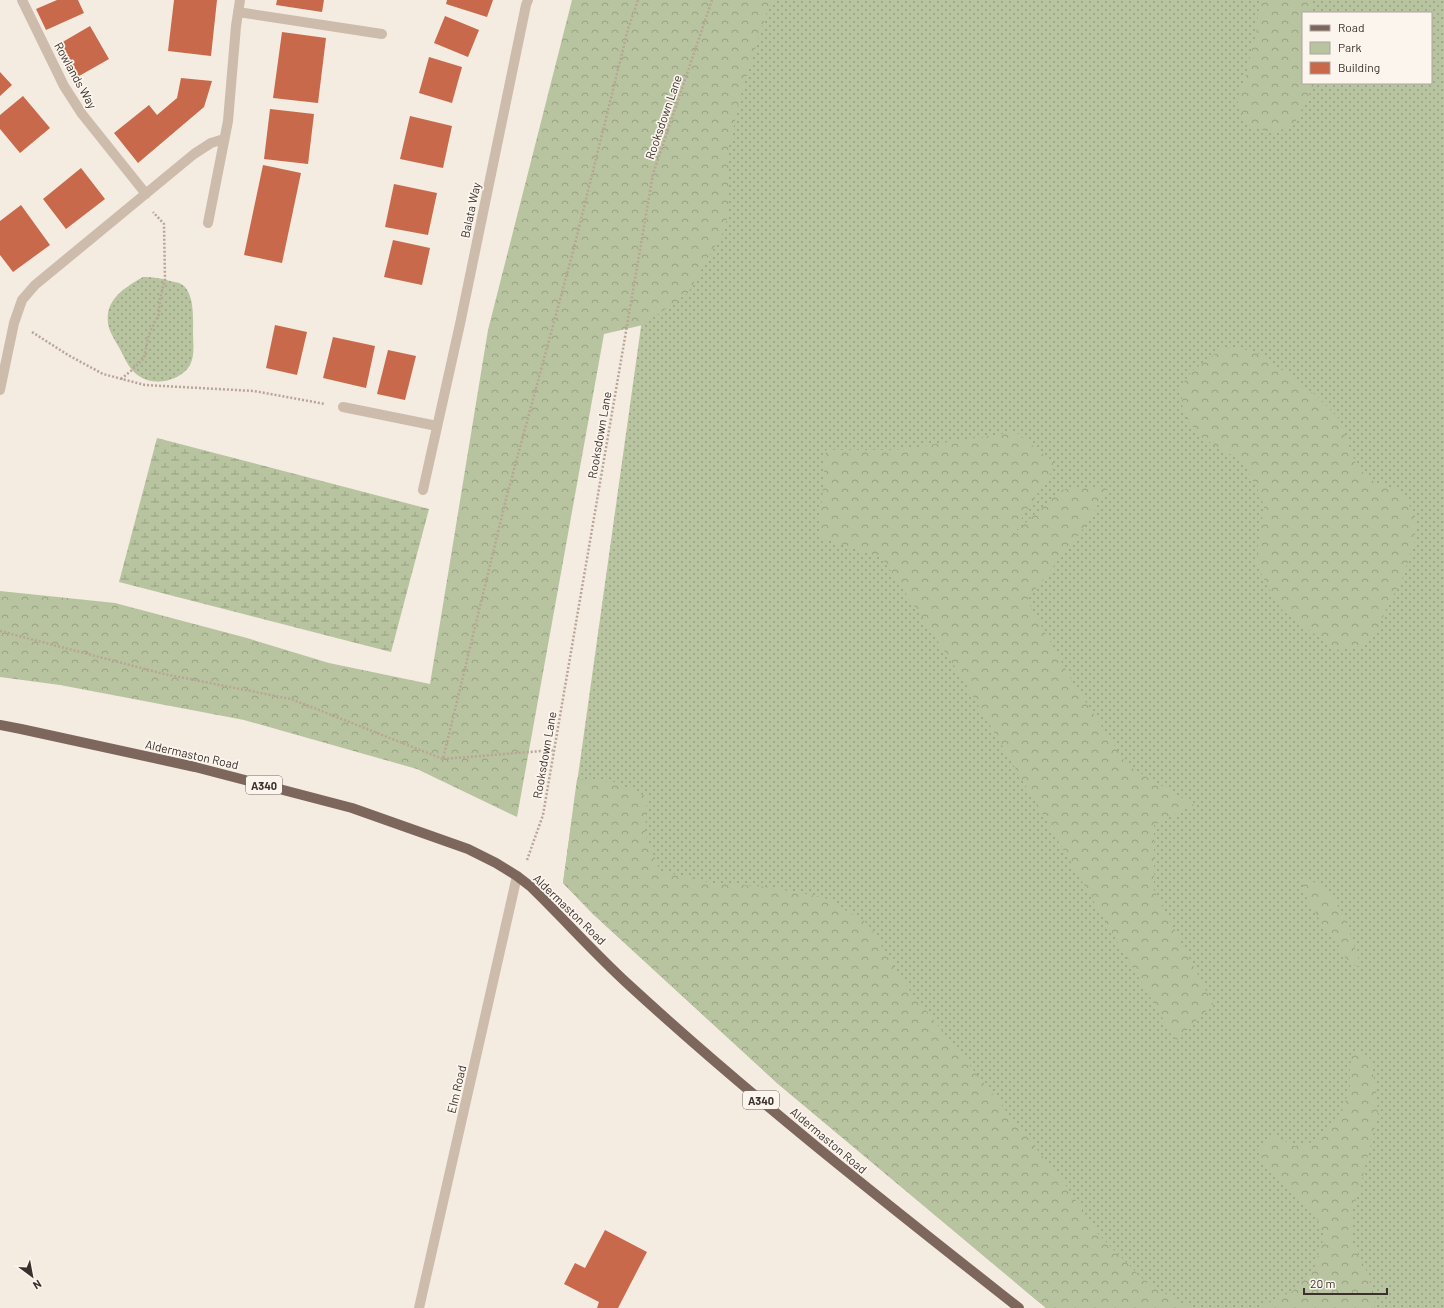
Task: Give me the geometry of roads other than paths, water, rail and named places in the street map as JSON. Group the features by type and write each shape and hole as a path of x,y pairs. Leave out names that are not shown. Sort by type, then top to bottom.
{"main road":[{"name":"Aldermaston Road","path":"0,725 195,768 352,808 468,849 496,863 517,876 556,912 627,983 724,1069 842,1168 1019,1308"}],"street":[{"name":"Rowlands Way","path":"22,0 64,86 82,114 144,196"},
{"path":"208,223 228,121 236,26 240,0"},
{"name":"Balata Way","path":"422,490 460,324 528,0"},
{"path":"238,12 382,34"},
{"path":"0,390 4,343 14,323 22,300 35,285 194,154 211,143 224,139"},
{"path":"343,407 437,426"},
{"name":"Elm Road","path":"419,1308 517,876"}]}
